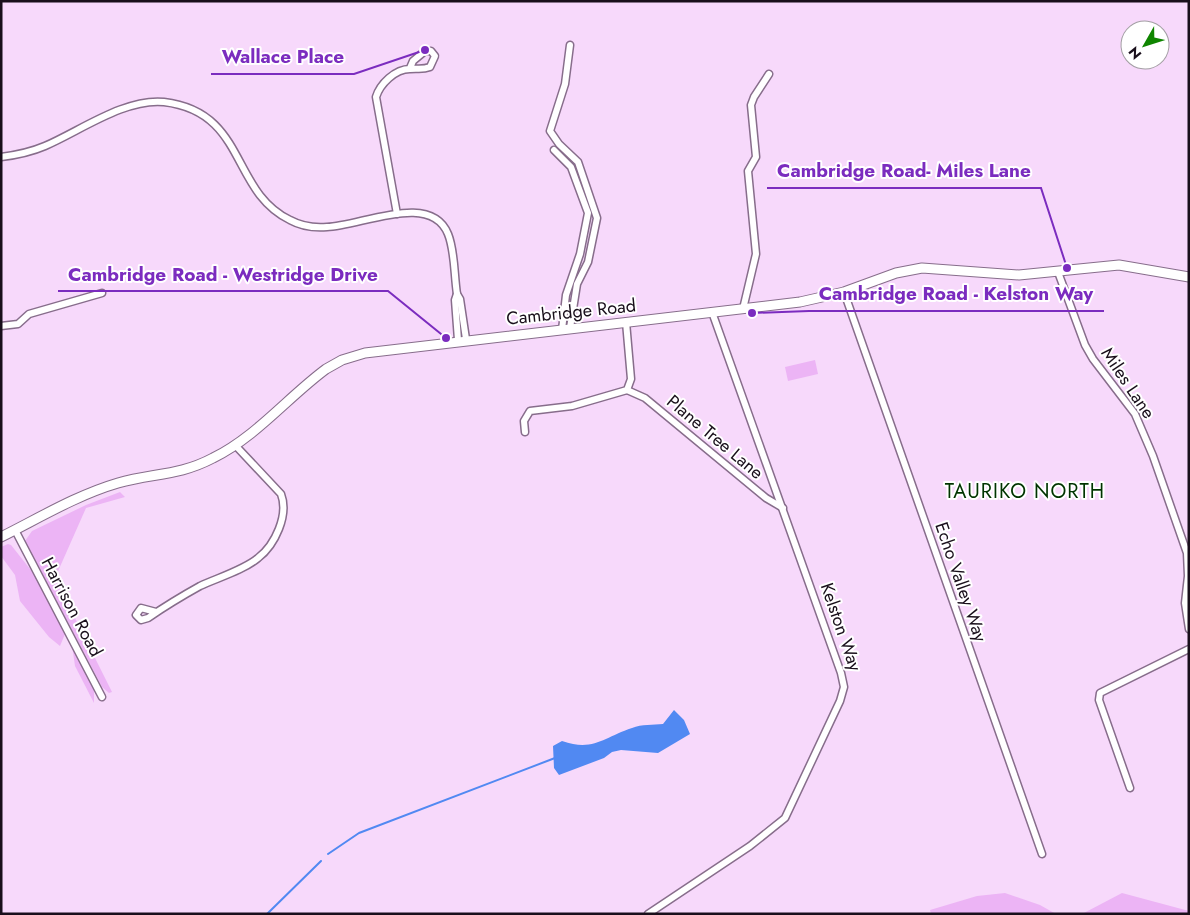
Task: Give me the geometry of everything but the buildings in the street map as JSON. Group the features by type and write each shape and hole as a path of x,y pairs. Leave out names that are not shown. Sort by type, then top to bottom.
{"main road":[{"name":"Cambridge Road","path":"1,537 101,489 138,479 186,470 214,458 235,445 317,376 342,360 383,350 800,302 844,292 880,277 922,268 1010,275 1119,265 1189,277"}],"street":[{"path":"566,329 577,284 588,262 597,218 578,162 559,144 550,131 565,84 570,45"},
{"path":"397,214 376,96 382,84 410,68"},
{"path":"743,309 756,254 748,171 756,157 751,105 769,74"},
{"path":"1,157 23,154 46,146 132,106 149,101 164,102 190,108 219,127 231,144 261,197 272,209 292,221 326,228 397,214 423,212 436,217 445,227 450,239 455,300 462,340"},
{"path":"554,150 571,167 588,213 580,254 566,295 566,329"},
{"name":"Miles Lane","path":"1058,272 1085,345 1093,359 1135,414 1153,456 1187,554 1188,576 1185,603 1189,629"},
{"path":"1,326 18,324 29,314 102,292"},
{"name":"Echo Valley Way","path":"844,292 1042,854"},
{"name":"Kelston Way","path":"648,914 750,846 785,818 843,694 844,683 841,673 712,312"},
{"path":"525,432 524,421 530,410 572,406 627,390 631,379 626,322"},
{"name":"Plane Tree Lane","path":"627,390 645,398 766,498 783,508"},
{"path":"156,612 199,587 258,559 271,545 282,519 284,502 281,494 235,445"},
{"name":"Harrison Road","path":"15,530 102,697"},
{"path":"1130,788 1099,700 1100,693 1189,649"}],"shaded area":[{"path":"815,360 818,374 788,381 785,367"},
{"path":"120,492 125,497 86,508 55,578 112,692 109,693 102,687 25,541 32,531 86,505"},
{"path":"8,544 11,545 34,574 65,634 60,646 49,637 20,601 15,575 1,556 1,547"},
{"path":"72,645 94,686 94,703 75,666"},
{"path":"1005,893 1040,905 1056,914 931,914 930,910 977,896"},
{"path":"1122,893 1189,911 1189,914 1082,914"}],"water":[{"path":"674,710 684,720 690,734 658,753 621,750 612,752 604,758 559,775 554,768 553,746 562,741 582,745 591,744 636,727 663,724"}],"waterway":[{"path":"328,854 359,833 555,758"},
{"path":"267,914 321,861"}],"place":[{"name":"Wallace Place","path":"425,50"},
{"name":"Cambridge Road- Miles Lane","path":"1067,268"},
{"name":"Cambridge Road - Kelston Way","path":"752,313"},
{"name":"Cambridge Road - Westridge Drive","path":"446,338"}],"district":[{"name":"TAURIKO NORTH","path":"1025,491"}]}
